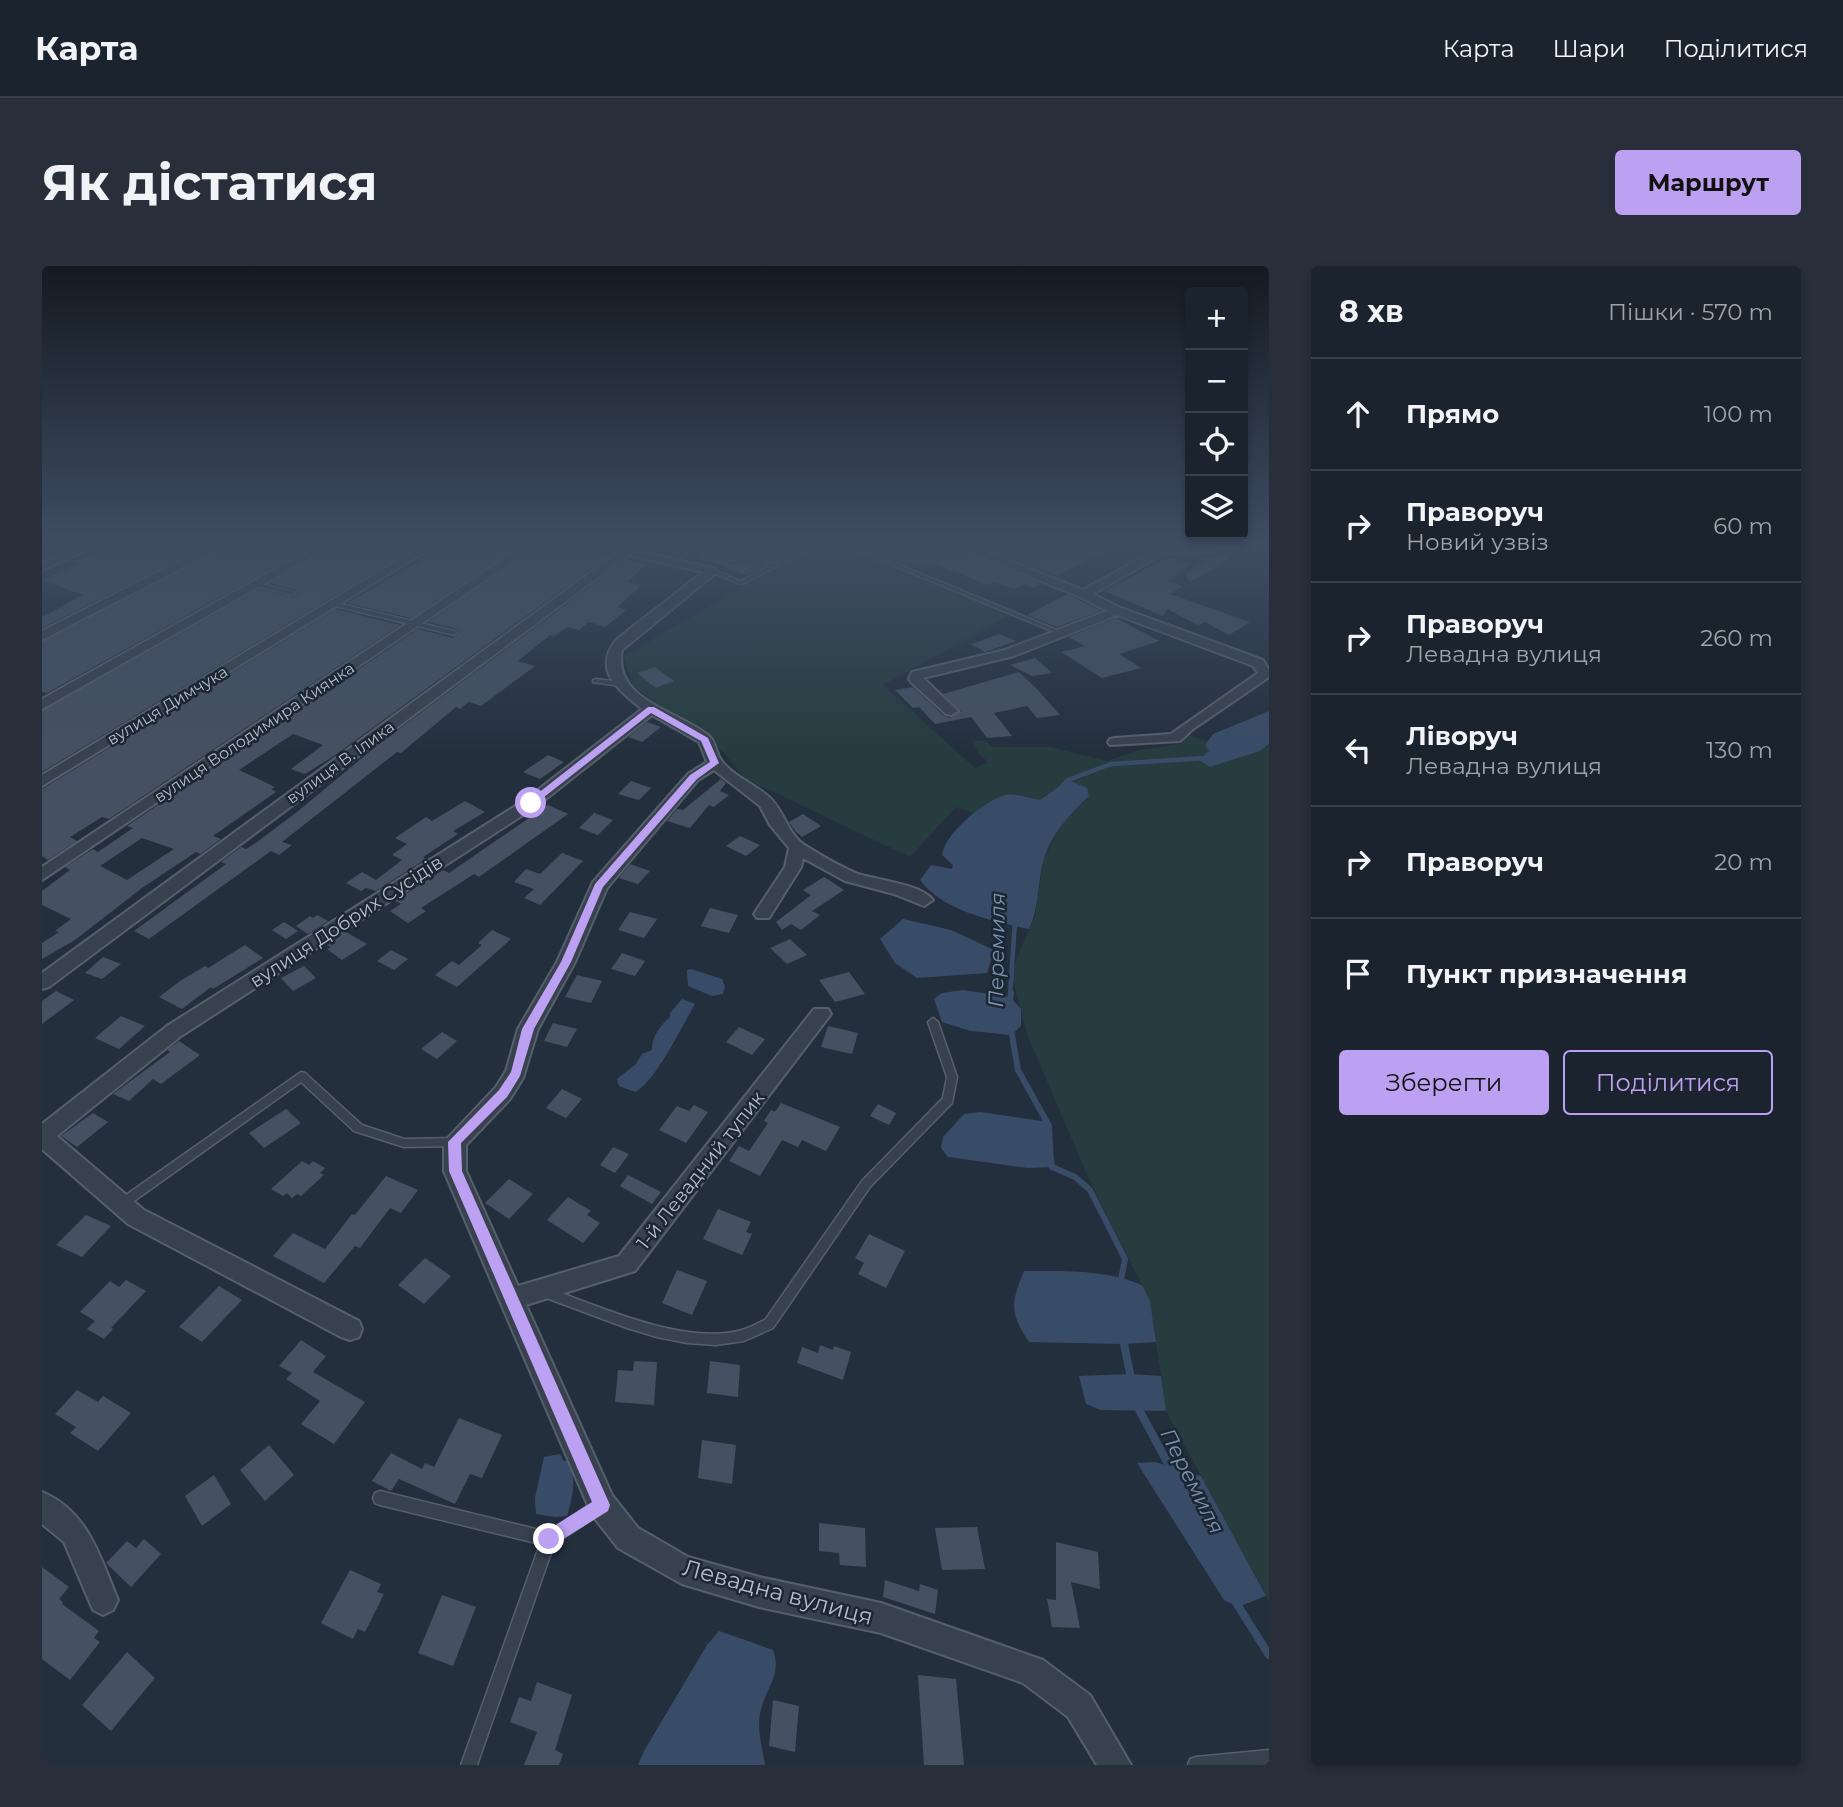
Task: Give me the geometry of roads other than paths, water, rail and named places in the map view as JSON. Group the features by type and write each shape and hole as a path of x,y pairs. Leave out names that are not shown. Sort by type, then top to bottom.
{"street":[{"path":"42,636 89,612"},
{"path":"42,705 209,612"},
{"name":"вулиця Димчука","path":"42,781 320,612"},
{"name":"вулиця Володимира Киянка","path":"42,875 432,612"},
{"name":"вулиця В. Ілика","path":"42,982 544,612"},
{"path":"661,612 616,649 613,663 620,684 651,709 705,740 715,763 766,803 778,825 797,848 851,877 901,890 924,900"},
{"path":"951,711 916,679 917,675 1009,653 1115,612"},
{"path":"1115,742 1175,738 1188,726 1265,674 1258,663 1120,612"},
{"name":"вулиця Добрих Сусідів","path":"42,1136 174,1031 531,803 651,709"},
{"path":"455,1142 503,1093 516,1073 528,1029 566,962 599,886 694,777 715,763"},
{"path":"762,914 793,867 797,848"},
{"name":"1-й Левадний тупик","path":"512,1299 627,1264 821,1014"},
{"path":"42,1136 123,1203 136,1217 350,1329"},
{"name":"Левадна вулиця","path":"455,1142 456,1171 602,1505 628,1538 682,1570 759,1592 881,1618 1032,1671 1079,1706 1115,1765"},
{"path":"42,1506 74,1532 103,1600"}],"lane":[{"path":"365,612 454,633"},
{"path":"1010,612 1061,633"},
{"path":"595,681 620,684"},
{"path":"542,1290 670,1336 704,1340 753,1334 769,1324 866,1184 948,1100 952,1077 933,1022"},
{"path":"123,1203 301,1076 358,1128 404,1143 455,1142"},
{"path":"380,1498 549,1539"},
{"path":"469,1765 549,1539 602,1505"},
{"path":"1196,1765 1269,1758"}],"water":[{"path":"1269,711 1269,744 1260,751 1210,767 1199,760 1209,751 1205,745 1213,734"},
{"path":"1068,780 1087,788 1089,796 1062,824 1047,850 1029,929 984,918 955,907 930,891 920,880 931,865 952,869 953,865 942,855 945,846 958,828 977,810 1006,795 1040,800"},
{"path":"903,919 951,930 994,950 987,973 917,978 895,963 880,939"},
{"path":"687,970 722,979 725,986 723,994 712,996 688,986"},
{"path":"963,990 1010,997 1021,1009 1021,1026 1011,1035 971,1031 942,1022 934,999 942,993"},
{"path":"682,999 695,1004 651,1077 635,1092 619,1086 617,1079 636,1064 642,1054 652,1050 657,1032"},
{"path":"980,1112 1048,1122 1052,1126 1054,1165 1028,1168 948,1157 941,1148 943,1137 964,1114"},
{"path":"1024,1271 1099,1274 1142,1285 1150,1301 1156,1342 1029,1342 1018,1323 1014,1307 1016,1291"},
{"path":"1079,1376 1161,1376 1166,1411 1101,1410 1086,1404"},
{"path":"560,1454 564,1461 570,1461 573,1475 567,1516 536,1514 535,1498 544,1457"},
{"path":"1155,1462 1201,1476 1266,1596 1238,1607 1224,1600 1137,1463"},
{"path":"719,1631 773,1650 775,1673 761,1709 759,1723 765,1765 638,1765 707,1645"}],"waterway":[{"name":"Перемиля","path":"1063,785 1068,780 1111,764 1206,758"},
{"name":"Перемиля","path":"1010,995 1015,921"},
{"name":"Перемиля","path":"1010,1002 1011,993"},
{"name":"Перемиля","path":"1011,1029 1018,1070 1049,1126"},
{"name":"Перемиля","path":"1051,1160 1052,1167 1075,1177 1090,1190 1125,1259 1121,1280"},
{"name":"Перемиля","path":"1123,1339 1131,1378"},
{"name":"Перемиля","path":"1136,1404 1173,1473"},
{"name":"Перемиля","path":"1235,1601 1269,1655"}]}
